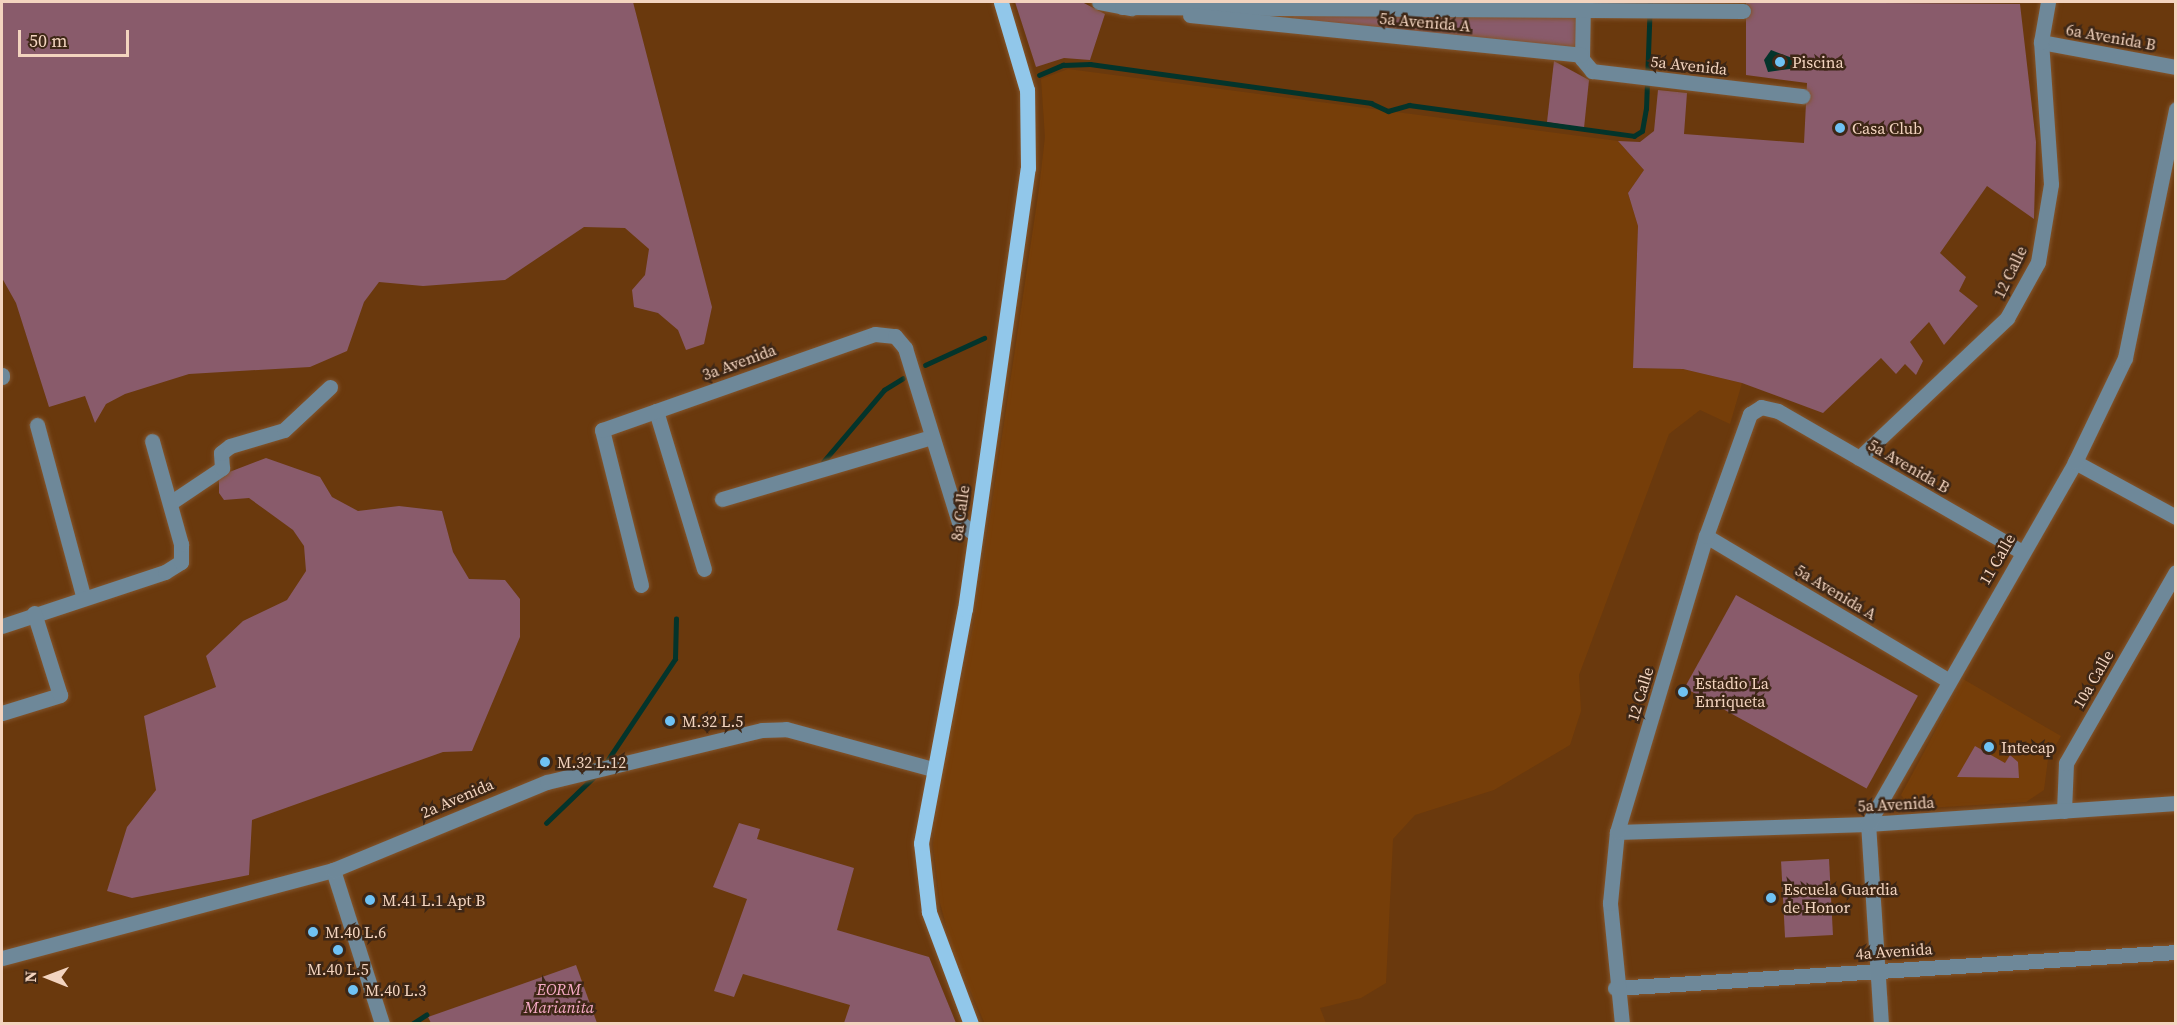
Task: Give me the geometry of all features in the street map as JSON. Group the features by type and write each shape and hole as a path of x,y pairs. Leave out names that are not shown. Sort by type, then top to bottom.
{"main road":[{"name":"8a Calle","path":"971,1023 924,888 921,843 932,769 975,534 1030,149 1027,90 1001,2"}],"street":[{"path":"1099,2 1122,7 1294,4 1582,5 1636,9 1743,11"},
{"name":"12 Calle","path":"1859,458 2007,318 2038,262 2051,184 2041,42 2048,2"},
{"path":"1293,28 1294,4"},
{"path":"1581,55 1582,5"},
{"name":"5a Avenida A","path":"1122,7 1293,28 1581,55"},
{"name":"6a Avenida B","path":"2041,42 2175,67"},
{"name":"5a Avenida","path":"1581,55 1592,71 1803,96"},
{"name":"11 Calle","path":"1868,824 1948,680 2075,462 2125,358 2175,108"},
{"name":"3a Avenida","path":"641,585 602,430 861,338 890,334 908,355 931,437"},
{"path":"170,503 222,468 221,453 230,446 284,430 330,387"},
{"name":"12 Calle","path":"1622,1023 1615,988 1610,903 1617,832 1706,536 1750,414 1761,407 1778,411"},
{"path":"656,411 704,569"},
{"name":"5a Avenida B","path":"1778,411 2022,552"},
{"path":"37,425 83,596"},
{"path":"722,499 931,437 959,522 975,534"},
{"path":"2,626 83,596 165,572 181,562 170,503 152,441"},
{"path":"2075,462 2175,518"},
{"name":"5a Avenida A","path":"1706,536 1948,680"},
{"name":"10a Calle","path":"2064,811 2066,763 2175,572"},
{"path":"2,713 60,695 34,613"},
{"name":"2a Avenida","path":"2,958 333,870 498,800 599,768 781,728 932,769"},
{"name":"5a Avenida","path":"1617,832 1868,824 2175,803"},
{"path":"1868,824 1881,1023"},
{"path":"333,870 382,1023"},
{"name":"4a Avenida","path":"1615,988 2175,952"}],"shaded area":[{"path":"1068,69 1618,141 1644,170 1628,193 1638,226 1633,368 1683,369 1742,383 1730,424 1700,410 1669,434 1579,675 1581,711 1570,745 1494,790 1415,815 1393,839 1386,983 1361,998 1320,1008 1326,1023 985,1024 954,954 940,903 933,845 938,789 974,623 1039,189 1045,137 1041,79"},
{"name":"Intecap","path":"1963,679 2061,736 2048,759 2044,790 2026,802 1912,809 1901,795"}],"green space":[{"path":"2,2 633,2 712,307 704,344 686,350 678,330 658,313 634,307 632,290 645,275 649,249 625,228 584,227 505,280 423,286 379,282 364,302 347,351 310,367 189,374 125,394 106,404 95,423 85,396 49,407 16,303 2,278"},
{"path":"1015,2 1082,2 1105,14 1090,60 1064,58 1036,67"},
{"path":"1746,2 2020,4 2036,142 2034,219 1987,186 1940,253 1966,277 1959,291 1978,306 1944,345 1929,322 1910,342 1923,361 1916,375 1905,364 1896,374 1881,358 1823,413 1742,383 1683,369 1633,368 1638,226 1628,193 1644,170 1618,141 1640,142 1654,131 1658,90 1687,93 1684,134 1804,143 1807,83 1746,75"},
{"path":"1294,7 1582,8 1581,55 1293,28"},
{"path":"1554,61 1589,80 1584,128 1547,122"},
{"path":"266,458 320,477 332,497 358,511 399,506 442,511 453,552 469,579 505,580 520,599 520,637 472,751 443,752 252,820 249,875 132,898 107,891 127,827 156,790 144,716 216,687 206,656 243,621 287,600 306,571 304,546 293,530 249,498 224,500 219,493 219,476"},
{"path":"1736,595 1918,696 1867,789 1685,688"},
{"path":"1975,746 2005,763 2010,755 2018,762 2019,778 1957,777"},
{"path":"739,823 760,829 757,839 854,868 837,930 929,957 956,1023 844,1023 850,1005 743,974 734,997 714,991 747,899 713,887"},
{"path":"1829,859 1833,935 1785,937 1781,862"},
{"name":"EORM Marianita","path":"576,965 597,1023 431,1023 428,1017"}],"water":[{"name":"Piscina","path":"1771,50 1795,59 1797,68 1768,72 1764,60"}],"waterway":[{"path":"1039,75 1063,65 1090,64 1371,103 1388,111 1409,105 1634,136 1642,131 1646,109 1650,2"},
{"path":"925,365 984,338"},
{"path":"823,462 884,390 903,378"},
{"path":"605,764 675,659 676,619"},
{"path":"546,823 598,773"},
{"path":"412,1024 426,1015"}],"place":[{"name":"Piscina","path":"1780,62"},
{"name":"Casa Club","path":"1840,128"},
{"name":"Estadio La Enriqueta","path":"1683,692"},
{"name":"M.32 L.5","path":"670,721"},
{"name":"Intecap","path":"1989,747"},
{"name":"M.32 L.12","path":"545,762"},
{"name":"Escuela Guardia de Honor","path":"1771,898"},
{"name":"M.41 L.1 Apt B","path":"370,900"},
{"name":"M.40 L.6","path":"313,932"},
{"name":"M.40 L.5","path":"338,950"},
{"name":"M.40 L.3","path":"353,990"}]}
